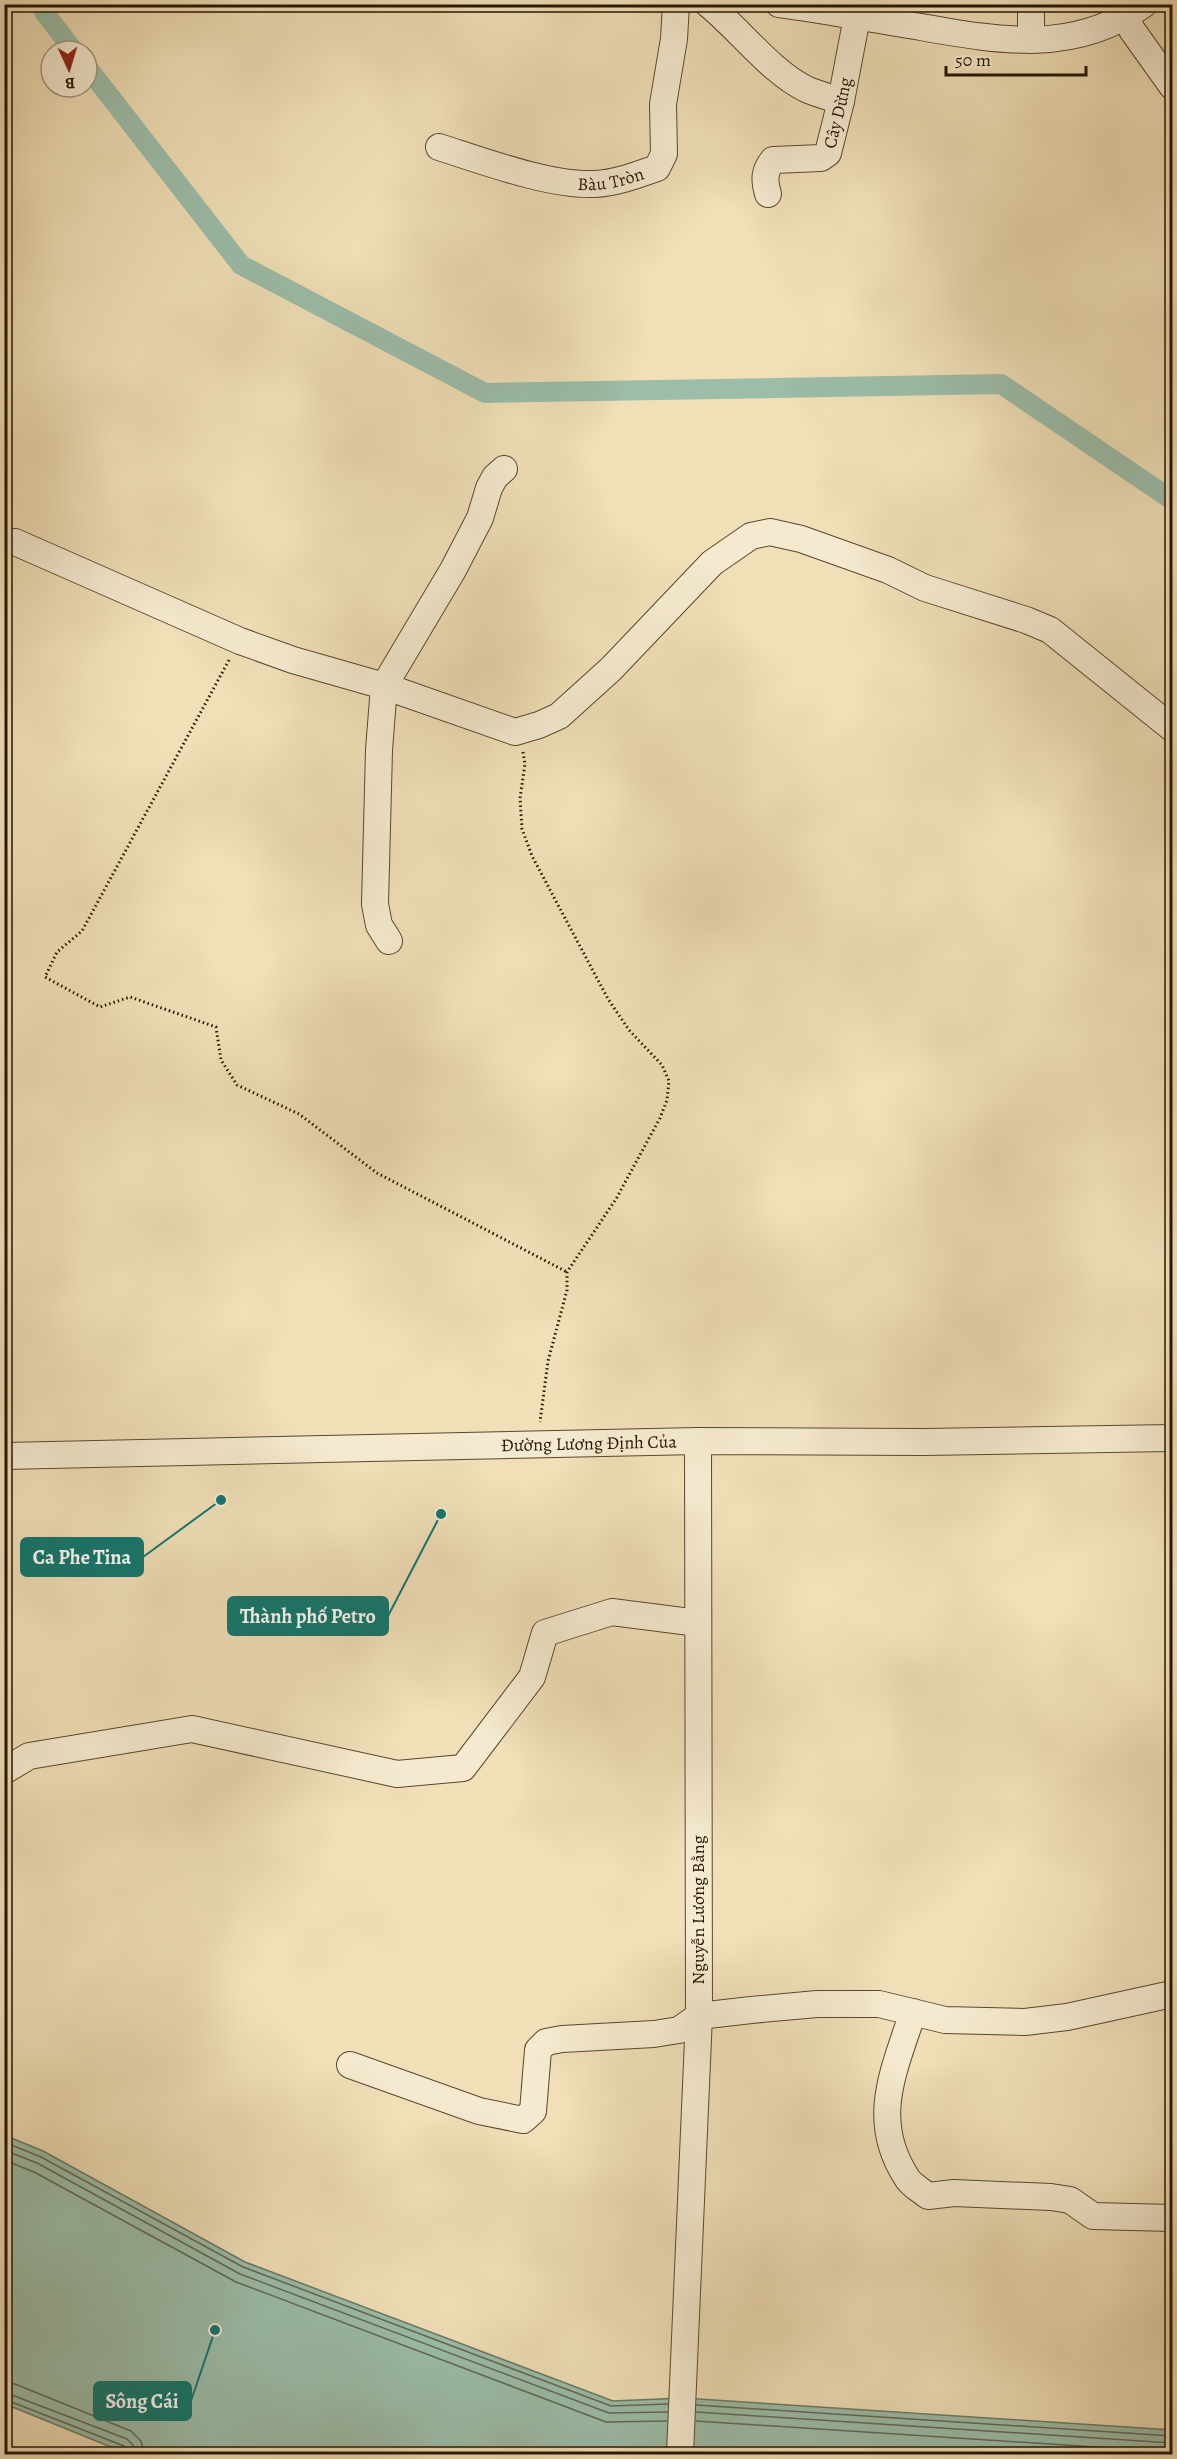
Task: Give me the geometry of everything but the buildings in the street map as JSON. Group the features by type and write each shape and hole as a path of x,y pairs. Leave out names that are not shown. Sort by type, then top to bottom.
{"street":[{"name":"Bàu Tròn","path":"439,147 560,182 595,184 623,179 657,168 664,154 663,104 674,39 676,4"},
{"path":"708,4 782,73 805,88 841,101"},
{"path":"779,4 1002,40 1055,40 1079,36 1130,9 1148,54 1173,86"},
{"path":"1031,4 1031,40"},
{"name":"Cây Dừng","path":"768,194 765,169 773,160 821,158 828,153 841,101 857,16"},
{"path":"389,941 379,925 375,904 379,750 384,686 453,570 480,518 489,488 495,477 504,469"},
{"path":"4,542 15,542 240,641 293,660 384,686 514,732 559,716 611,669 712,563 751,536 770,532 801,539 888,570 925,588 1026,620 1050,630 1173,728"},
{"name":"Đường Lương Định Của","path":"4,1456 698,1441 924,1442 1173,1438"},
{"name":"Nguyễn Lương Bằng","path":"680,2454 699,2016 698,1441"},
{"path":"4,1771 29,1756 192,1729 397,1774 463,1768 532,1677 545,1633 612,1612 698,1623"},
{"path":"350,2065 479,2111 523,2120 533,2111 538,2050 546,2042 562,2039 654,2034 679,2030 699,2016 817,2004 879,2004 945,2020 1025,2022 1067,2017 1173,1994"},
{"path":"913,2012 888,2090 886,2115 892,2145 908,2180 928,2196 954,2193 1051,2197 1070,2200 1093,2216 1173,2218"}],"path":[{"path":"240,641 82,931 57,952 45,977 100,1007 130,997 216,1027 221,1060 237,1085 299,1114 377,1173 567,1272"},
{"path":"514,732 522,745 525,764 520,798 522,829 532,856 608,999 629,1030 662,1065 669,1081 667,1100 660,1118 622,1189 567,1272 567,1290 548,1361 537,1445"}],"water":[{"path":"4,2135 43,2151 245,2262 613,2401 683,2398 1172,2430 1172,2454 128,2454 5,2404"}],"waterway":[{"path":"41,4 44,12 65,39"},
{"path":"99,82 241,265 485,393 1001,384 1172,500"}],"place":[{"name":"Ca Phe Tina","path":"221,1500"},
{"name":"Thành phố Petro","path":"441,1514"},
{"name":"Sông Cái","path":"215,2330"}]}
